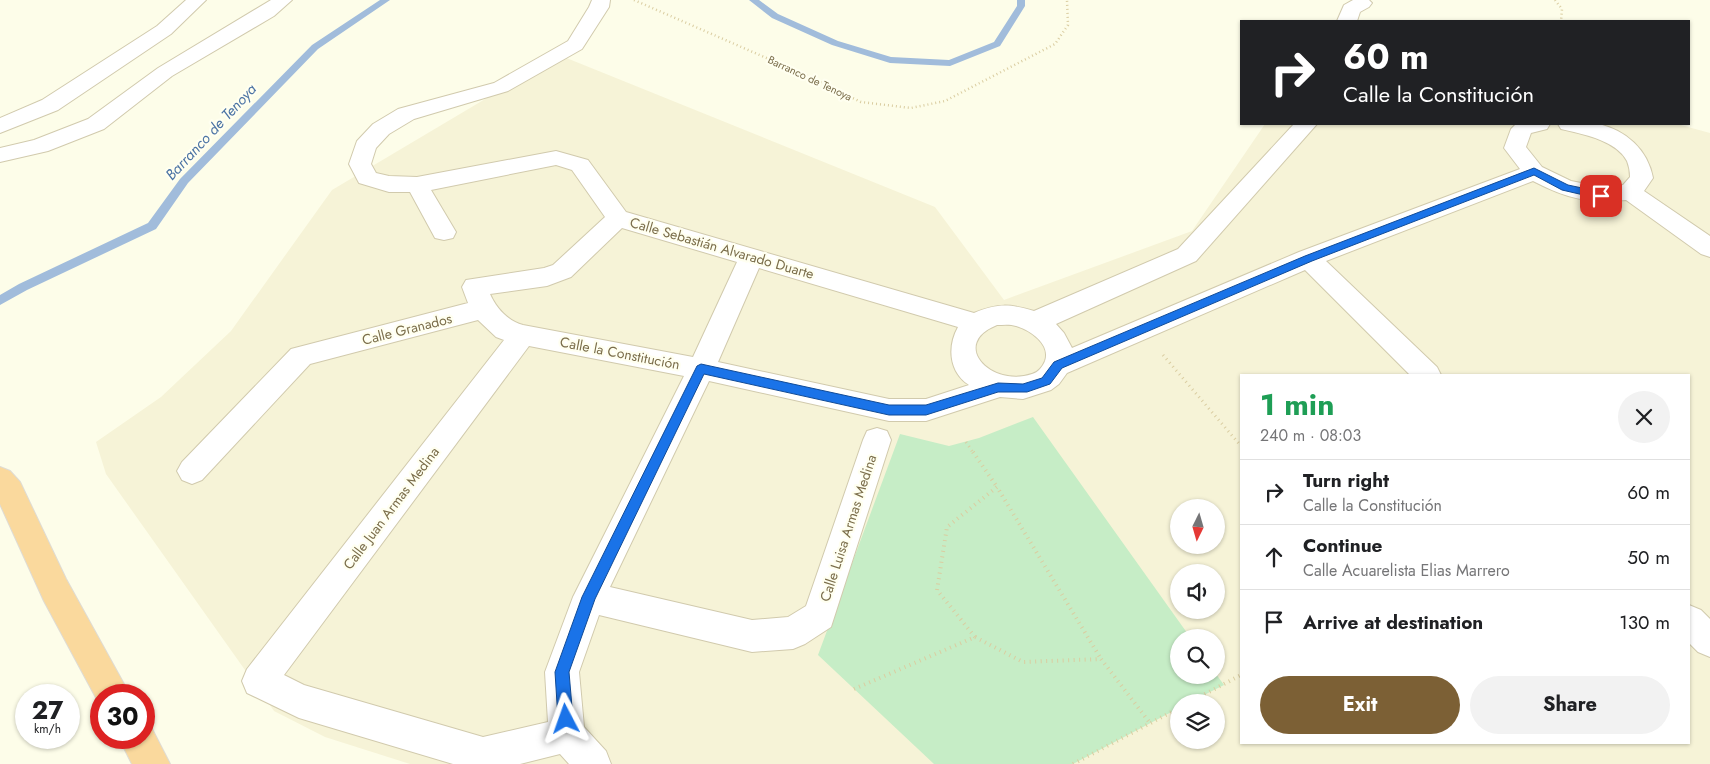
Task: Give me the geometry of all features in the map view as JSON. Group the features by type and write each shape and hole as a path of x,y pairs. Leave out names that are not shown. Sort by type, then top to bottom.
{"highway":[{"path":"4,486 55,590 108,684"},
{"path":"143,749 152,764"}],"street":[{"path":"0,126 50,105 164,30 198,0"},
{"path":"0,155 40,146 96,124 165,72 268,12 283,0"},
{"name":"Calle Sebastián Alvarado Duarte","path":"601,0 599,7 575,45 548,62 501,87 406,114 381,129 365,146 360,164 367,178 390,184 417,185 556,158 580,165 618,218 976,323"},
{"path":"1347,20 1350,9 1362,3"},
{"path":"1035,322 1188,255 1305,125"},
{"path":"1535,125 1522,128 1515,148 1534,172 1565,188 1601,196 1630,192 1642,178 1637,160 1618,141 1589,127 1576,125"},
{"path":"1058,365 1058,349 1050,333 1035,322 1015,315 994,316 976,323 966,335 962,349 967,365 979,378 998,387 1023,389 1046,381 1058,365 1308,258 1534,172"},
{"path":"417,185 444,232"},
{"path":"1630,192 1710,248"},
{"path":"483,309 475,287 547,277 562,271 618,218"},
{"path":"594,764 567,735 562,672 589,597 701,369 751,258"},
{"path":"1308,258 1426,374"},
{"name":"Calle la Constitución","path":"483,309 505,330 701,369 889,410 926,410 998,387"},
{"name":"Calle Granados","path":"192,471 301,356 483,309"},
{"name":"Calle Juan Armas Medina","path":"523,334 259,682 299,701 483,754 567,735"},
{"name":"Calle Luisa Armas Medina","path":"589,597 752,636 793,633 819,616 877,440"},
{"path":"1690,622 1710,640"}],"path":[{"name":"Barranco de Tenoya","path":"634,0 804,74 861,102 912,108 945,101 1055,44 1068,25 1067,0"},
{"path":"1555,0 1562,9 1561,20"},
{"path":"1142,330 1240,445"},
{"path":"966,442 996,487 1101,658 1150,723"},
{"path":"996,487 947,527 937,590 975,637 1023,662 1101,658"},
{"path":"854,689 975,637"},
{"path":"1205,694 1240,676"},
{"path":"1073,764 1170,713"}],"shaded area":[{"path":"559,55 935,207 1004,300 1192,231 1264,125 1681,125 1710,133 1710,764 410,764 325,737 274,711 106,474 96,442 161,397 231,331 332,190"}],"green space":[{"path":"1033,417 1170,609 1170,619 1177,619 1184,629 1170,629 1170,684 1224,685 1206,694 1170,694 1170,713 1073,764 934,764 818,655 900,434 949,446 979,438"}],"waterway":[{"name":"Barranco de Tenoya","path":"0,301 23,287 152,226 184,181 315,47 386,0"},
{"name":"Barranco de Tenoya","path":"753,0 775,16 835,43 890,60 950,63 997,44 1021,6 1021,0"}],"route":[{"path":"566,719 562,672 589,597 701,369 889,410 926,410 998,387 1023,389 1046,381 1058,365 1308,258 1534,172 1565,188 1601,196"}]}
